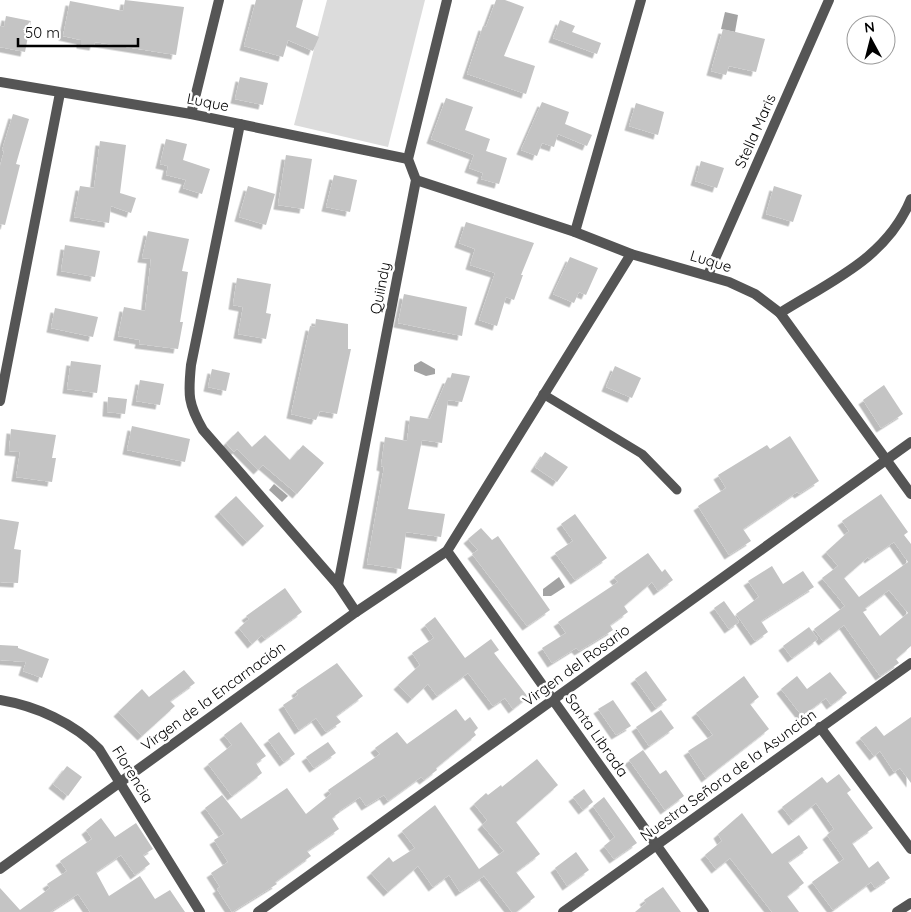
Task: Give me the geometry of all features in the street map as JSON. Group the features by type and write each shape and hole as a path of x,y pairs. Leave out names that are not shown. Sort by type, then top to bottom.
{"street":[{"path":"191,114 219,0"},
{"path":"416,180 408,159 447,0"},
{"path":"575,232 641,0"},
{"name":"Stella Maris","path":"708,275 829,0"},
{"name":"Luque","path":"0,82 191,114 408,159"},
{"path":"0,401 60,93"},
{"path":"240,124 191,365 189,389 191,410 203,430 338,585 356,612"},
{"name":"Luque","path":"416,180 575,232 631,254 729,282 755,294 780,313 911,494"},
{"name":"Quiindy","path":"338,585 416,180"},
{"path":"780,313 870,257 889,237 911,199"},
{"path":"447,551 631,254"},
{"name":"Virgen del Rosario","path":"258,912 911,442"},
{"name":"Virgen de la Encarnación","path":"0,869 356,612 447,551"},
{"name":"Santa Librada","path":"447,551 704,912"},
{"name":"Nuestra Señora de la Asunción","path":"563,912 911,663"},
{"name":"Florencia","path":"0,700 61,719 84,733 99,749 200,912"},
{"path":"820,727 911,850"},
{"path":"897,912 911,903"}],"lane":[{"path":"543,394 642,454 677,490"}],"shaded area":[{"path":"327,0 425,0 388,147 294,125"},
{"path":"725,12 738,15 735,32 721,29"},
{"path":"421,361 435,369 435,374 426,376 414,371 414,365"},
{"path":"274,484 288,496 282,502 269,490"},
{"path":"559,577 565,587 551,596 543,596 543,589"}],"building":[{"path":"125,0 184,7 176,55 95,42 94,46 81,44 81,40 63,36 70,1 123,11"},
{"path":"256,0 303,0 296,27 319,37 313,51 288,40 283,57 244,46"},
{"path":"496,0 505,0 524,7 504,56 535,66 526,94 467,74 483,26 486,27"},
{"path":"6,16 31,21 25,52 0,47 0,26 4,27"},
{"path":"560,20 575,26 572,32 601,43 597,54 553,38"},
{"path":"723,29 765,39 756,72 729,66 726,75 711,71"},
{"path":"240,77 268,83 263,105 235,99"},
{"path":"446,98 473,107 465,130 490,139 486,151 507,158 499,184 481,179 483,173 469,168 474,155 431,139"},
{"path":"542,102 569,112 565,124 592,135 587,146 558,134 554,147 542,143 537,156 521,150"},
{"path":"636,103 664,112 658,135 629,126"},
{"path":"13,114 29,119 16,164 20,165 5,225 0,224 0,166 4,151 2,150"},
{"path":"166,139 187,144 183,160 210,169 202,194 183,188 186,180 166,175 168,166 160,164"},
{"path":"100,141 126,145 120,193 136,198 131,213 111,206 109,223 74,217 80,186 94,188"},
{"path":"286,155 312,159 304,209 278,205"},
{"path":"701,161 724,168 717,188 695,181"},
{"path":"334,175 357,180 350,212 326,207"},
{"path":"248,186 275,194 266,225 239,217"},
{"path":"774,186 802,195 793,222 766,214"},
{"path":"466,222 534,243 521,275 523,275 514,300 506,297 497,326 479,320 495,273 470,265 475,249 459,243"},
{"path":"148,231 189,239 182,271 188,272 178,349 139,344 140,340 118,336 124,307 145,311 151,259 142,258"},
{"path":"65,245 100,251 95,277 61,271"},
{"path":"570,257 598,268 586,295 579,292 574,303 553,294"},
{"path":"237,278 271,284 266,313 271,314 266,339 238,334 243,307 233,305"},
{"path":"404,294 467,307 462,336 398,323"},
{"path":"55,308 98,317 93,337 51,328"},
{"path":"316,319 348,324 348,349 351,349 337,414 320,411 316,420 291,414 310,326 315,327"},
{"path":"71,361 101,365 97,393 67,389"},
{"path":"615,366 641,378 632,398 606,387"},
{"path":"212,369 230,373 226,391 208,387"},
{"path":"452,373 470,376 462,402 448,400 442,443 422,440 408,509 445,514 441,537 406,532 401,569 367,564 384,467 381,466 385,437 407,441 410,416 430,419 447,379 450,379"},
{"path":"140,380 164,384 160,405 136,401"},
{"path":"884,385 903,414 881,428 863,400"},
{"path":"108,397 127,399 125,414 107,412"},
{"path":"132,426 190,439 185,462 127,450"},
{"path":"11,429 56,435 52,458 56,458 52,482 16,477 20,452 9,451"},
{"path":"238,431 252,447 265,435 290,460 303,445 324,463 297,494 263,465 258,470 237,449 234,452 226,443"},
{"path":"790,436 819,481 799,494 797,492 743,529 751,541 729,555 698,506 726,488 718,475 767,445 770,449"},
{"path":"545,452 568,467 557,482 535,467"},
{"path":"881,494 908,532 904,535 911,544 911,646 896,659 899,663 880,676 844,625 823,641 814,629 845,606 822,578 838,566 826,552 849,531 842,521","holes":["894,542 908,562 859,597 844,578 868,557 869,559","889,590 908,613 880,636 863,612 867,610 865,608"]},
{"path":"236,496 264,526 247,542 219,512"},
{"path":"575,514 607,558 575,580 555,553 573,541 561,524"},
{"path":"0,519 19,522 14,549 21,550 18,583 0,582"},
{"path":"481,528 492,540 498,536 550,610 527,626 472,554 478,550 468,539"},
{"path":"648,553 662,572 665,569 673,580 658,591 652,582 624,606 628,612 610,625 613,630 579,651 576,648 552,663 542,648 566,633 558,622 618,582 614,577"},
{"path":"772,566 783,584 803,571 814,587 761,621 768,632 755,641 736,614 759,597 748,581"},
{"path":"285,588 302,612 265,639 262,635 252,644 239,628 249,619 246,616"},
{"path":"724,601 739,622 729,629 714,608"},
{"path":"435,617 465,658 491,639 499,650 494,653 528,697 513,709 505,698 493,706 468,673 437,696 428,684 412,699 398,685 420,665 412,653 434,638 425,625"},
{"path":"809,627 818,639 792,658 783,646"},
{"path":"0,645 18,646 18,648 49,659 42,678 23,671 26,662 0,660"},
{"path":"337,663 363,696 336,716 341,722 326,732 316,718 299,730 283,705 298,695 296,691"},
{"path":"184,670 195,683 170,701 175,706 142,736 118,712 142,689 149,697"},
{"path":"646,671 667,700 656,708 635,679"},
{"path":"830,672 847,693 831,705 826,698 802,716 781,689 797,676 807,689"},
{"path":"744,676 759,697 750,704 769,729 706,778 688,751 713,735 696,713"},
{"path":"613,700 631,726 616,735 598,709"},
{"path":"456,709 465,721 470,717 478,728 474,732 476,735 424,780 421,777 388,801 384,795 366,806 360,797 339,811 332,818 339,829 307,851 311,856 275,882 277,884 232,912 217,889 220,887 211,873 228,862 214,840 224,834 205,808 222,795 241,819 287,788 306,814 331,794 328,790 380,754 375,748 397,732 407,744"},
{"path":"661,710 674,728 649,746 636,727"},
{"path":"911,717 911,783 900,768 894,772 880,751 874,756 860,738 876,726 884,736"},
{"path":"241,722 266,756 256,763 262,773 232,796 208,764 232,745 224,735"},
{"path":"279,732 295,754 284,762 268,740"},
{"path":"328,742 336,753 314,768 306,757"},
{"path":"643,750 660,774 666,770 684,796 665,810 629,760"},
{"path":"537,759 558,785 516,822 540,854 516,872 535,897 516,912 512,912 481,872 484,876 460,892 449,875 433,887 418,866 388,892 371,873 389,857 393,862 415,848 402,831 435,805 479,869 504,851 482,825 487,820 474,804 486,793 488,795 501,785 502,787"},
{"path":"67,766 82,777 68,796 53,784"},
{"path":"839,774 851,790 847,793 873,828 852,843 869,868 878,861 890,878 875,888 871,882 833,910 812,882 844,859 827,835 834,829 816,803 793,821 782,807 822,777 827,783"},
{"path":"584,789 593,802 583,810 573,797"},
{"path":"604,797 637,843 614,859 604,846 615,837 593,806"},
{"path":"742,813 772,854 799,835 808,848 788,862 804,883 787,896 799,912 772,912 730,858 716,869 705,855 722,841 718,834"},
{"path":"101,818 115,837 136,823 153,849 143,855 150,864 135,875 121,855 96,872 109,896 140,876 155,899 170,890 185,912 90,912 78,894 50,912 0,912 0,888 20,910 50,888 47,884 67,871 60,861 92,839 86,830"},
{"path":"576,852 589,870 567,886 555,868"},
{"path":"663,887 681,912 635,912 646,903 644,900"}]}
